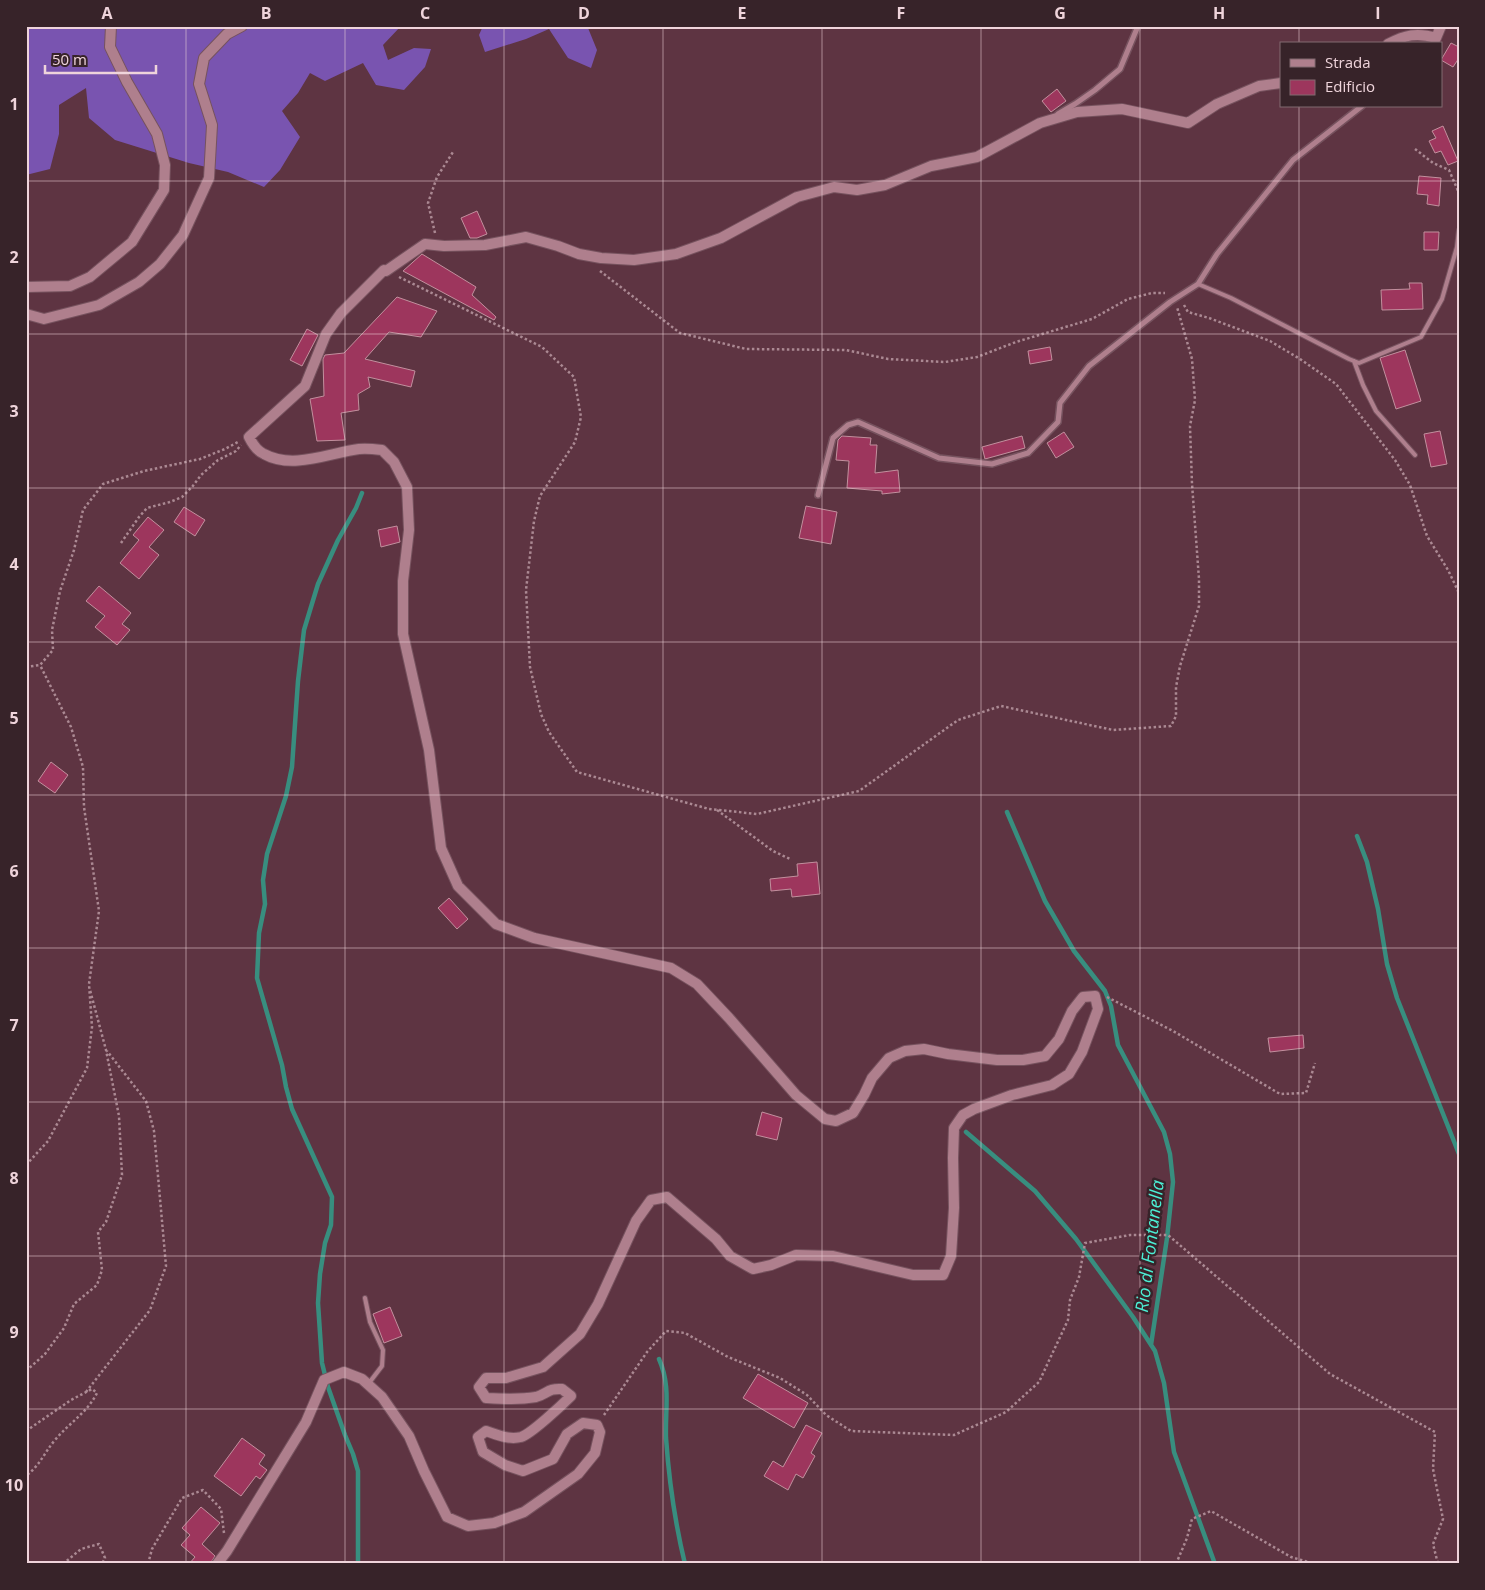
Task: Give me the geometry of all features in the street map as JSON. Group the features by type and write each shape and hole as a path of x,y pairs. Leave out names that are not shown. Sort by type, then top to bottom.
{"street":[{"path":"26,287 70,286 90,277 132,242 164,190 165,165 157,134 127,82 110,47 111,26"},
{"path":"26,314 44,319 99,305 140,282 160,264 184,235 209,178 212,125 199,84 204,58 227,34 242,26"},
{"path":"217,1564 227,1551 306,1422 328,1378 344,1372 362,1379 382,1397 409,1436 448,1517 468,1526 494,1523 524,1512 578,1474 596,1453 600,1432 597,1424 583,1422 567,1434 553,1459 523,1471 506,1465 483,1452 478,1437 486,1431 506,1438 522,1437 560,1407 570,1396 562,1389 552,1388 538,1396 512,1400 486,1398 479,1387 486,1378 506,1378 543,1367 580,1334 598,1304 636,1222 651,1200 667,1198 716,1239 730,1256 753,1269 771,1265 796,1255 806,1255 833,1256 913,1275 943,1275 951,1256 954,1208 952,1158 954,1128 963,1115 974,1109 1012,1095 1052,1085 1070,1074 1082,1052 1098,1009 1095,996 1082,997 1072,1011 1059,1039 1044,1056 1022,1060 997,1060 924,1049 904,1051 889,1058 872,1078 853,1113 836,1121 825,1119 796,1095 697,984 670,968 534,938 496,924 458,886 441,848 429,750 403,634 403,581 409,530 407,487 394,462 382,450 360,448 313,458 286,461 264,454 248,437 305,386 326,334 362,291 384,270 386,271 425,244 485,245 526,237 579,254 601,258 634,260 676,254 721,238 797,198 834,187 857,190 885,185 931,166 977,157 1076,104 1095,90 1120,69 1138,26"},
{"path":"1392,42 1402,37 1423,34 1433,41 1441,26"},
{"path":"1040,123 1077,112 1122,109 1188,123 1217,104 1259,86 1280,83"},
{"path":"818,495 833,438 848,425 858,422 939,458 992,464 1028,453 1058,422 1060,403 1089,366 1170,302 1198,284 1216,254 1293,160 1359,108"}],"lane":[{"path":"1198,284 1230,298 1359,363 1421,337 1442,299 1457,246 1459,230"},
{"path":"1354,361 1362,385 1376,412 1415,455"},
{"path":"365,1298 370,1322 383,1350 382,1366 368,1384"}],"path":[{"path":"1414,149 1433,163 1448,170 1459,193"},
{"path":"437,245 434,222 428,203 437,177 453,152"},
{"path":"386,271 542,347 574,377 581,416 575,442 540,496 534,521 526,590 530,667 541,714 549,732 577,772 615,784 716,810 757,814 859,791 958,720 1001,706 1113,730 1171,726 1176,716 1176,687 1180,666 1199,606 1199,579 1190,426 1195,400 1192,359 1179,308 1170,302"},
{"path":"600,271 680,333 746,348 846,350 888,359 945,362 977,357 1016,342 1092,319 1128,299 1152,293 1180,295 1188,312 1270,341 1336,384 1395,460 1410,485 1427,536 1448,570 1459,593"},
{"path":"121,543 147,508 182,497 218,460 236,450 248,437"},
{"path":"26,667 40,664 53,650 52,630 60,591 74,550 83,510 103,484 144,471 200,459 248,437"},
{"path":"26,1165 48,1141 87,1068 92,1027 89,984 98,911 84,807 83,767 71,727 40,664"},
{"path":"716,810 773,851 790,859"},
{"path":"26,1371 45,1354 64,1328 74,1304 97,1285 102,1270 98,1232 106,1222 122,1175 119,1116 106,1050 89,984"},
{"path":"1115,1001 1173,1030 1280,1094 1306,1092 1315,1063"},
{"path":"86,1392 150,1310 166,1266 154,1131 146,1100 106,1050"},
{"path":"597,1424 647,1352 666,1331 685,1333 728,1357 780,1378 807,1395 826,1415 850,1431 954,1435 1006,1412 1039,1382 1068,1320 1070,1300 1079,1277 1085,1244 1130,1235 1168,1235 1330,1374 1435,1432 1433,1469 1443,1519 1433,1544 1438,1564"},
{"path":"26,1431 71,1400 92,1389 97,1393 78,1419 56,1439 37,1467 26,1476"},
{"path":"148,1564 152,1549 182,1498 203,1490 221,1509 227,1551"},
{"path":"1176,1564 1187,1538 1192,1519 1211,1511 1291,1557 1315,1564"},
{"path":"63,1564 81,1549 99,1544 105,1558 102,1564"}],"shaded area":[{"path":"26,26 401,26 383,45 388,60 414,48 431,49 425,67 404,90 376,85 363,63 325,81 310,73 298,93 282,111 300,137 280,170 264,187 228,172 189,163 115,140 89,118 86,88 59,105 59,134 50,169 26,175"},
{"path":"483,26 590,26 588,28 597,50 591,68 568,58 549,29 526,39 485,52 479,35"}],"building":[{"path":"1451,43 1459,47 1459,58 1453,67 1442,61"},
{"path":"1057,89 1066,101 1051,112 1042,101"},
{"path":"1443,126 1458,161 1448,165 1441,151 1435,153 1429,141 1436,138 1432,131"},
{"path":"1419,176 1441,178 1439,206 1427,204 1428,195 1417,194"},
{"path":"477,211 487,234 477,238 470,238 461,218"},
{"path":"1424,232 1439,232 1438,250 1424,250"},
{"path":"422,254 476,287 472,295 496,317 494,320 403,271"},
{"path":"1409,283 1422,283 1423,309 1382,310 1381,290 1410,289"},
{"path":"397,297 437,311 421,337 389,332 365,359 415,371 411,387 368,377 370,387 358,394 359,410 341,413 345,440 317,441 310,399 324,396 323,359 325,355 344,353"},
{"path":"307,329 318,335 302,366 290,360"},
{"path":"1050,347 1052,360 1030,364 1028,351"},
{"path":"1405,350 1421,401 1396,409 1380,358"},
{"path":"1440,431 1447,464 1431,467 1424,434"},
{"path":"1064,432 1074,447 1056,458 1047,443"},
{"path":"842,436 871,438 870,445 877,445 875,473 898,470 900,492 882,494 882,491 847,488 849,461 836,460 838,440"},
{"path":"1022,436 1025,448 985,459 982,447"},
{"path":"806,506 837,512 831,544 799,538"},
{"path":"184,507 205,520 195,536 174,522"},
{"path":"148,517 164,530 149,547 159,555 139,579 120,563 139,540 133,535"},
{"path":"397,526 400,542 381,547 378,530"},
{"path":"99,586 131,613 122,624 130,630 117,645 95,627 105,616 86,601"},
{"path":"51,762 68,775 55,793 38,781"},
{"path":"817,862 820,894 792,897 791,889 771,891 770,879 798,876 797,864"},
{"path":"449,898 468,919 457,929 438,908"},
{"path":"1303,1035 1304,1048 1270,1052 1268,1038"},
{"path":"762,1112 782,1118 777,1140 756,1135"},
{"path":"390,1307 402,1336 384,1343 373,1314"},
{"path":"758,1374 808,1403 794,1428 743,1398"},
{"path":"806,1425 822,1433 811,1453 815,1456 803,1478 796,1474 788,1490 764,1476 773,1461 783,1467"},
{"path":"242,1438 265,1455 259,1464 267,1470 260,1479 256,1476 241,1496 214,1476"},
{"path":"201,1507 220,1523 202,1544 215,1556 210,1564 189,1564 195,1557 181,1545 190,1535 182,1528"}],"waterway":[{"path":"358,1564 358,1471 328,1387 322,1363 318,1303 325,1243 331,1225 332,1197 292,1109 282,1065 257,978 259,933 265,904 263,880 267,854 286,796 292,767 298,681 304,630 318,584 362,493"},
{"name":"Rio di Fontanella","path":"1007,812 1045,901 1074,951 1105,991 1111,1006 1118,1045 1164,1132 1170,1154 1173,1182 1167,1238 1151,1345"},
{"path":"1357,836 1367,862 1378,909 1387,964 1397,998 1459,1154"},
{"path":"966,1132 1035,1191 1076,1239 1133,1317 1155,1351 1164,1383 1174,1452 1215,1564"},
{"path":"659,1359 663,1369 667,1398 666,1438 671,1486 685,1564"}]}
